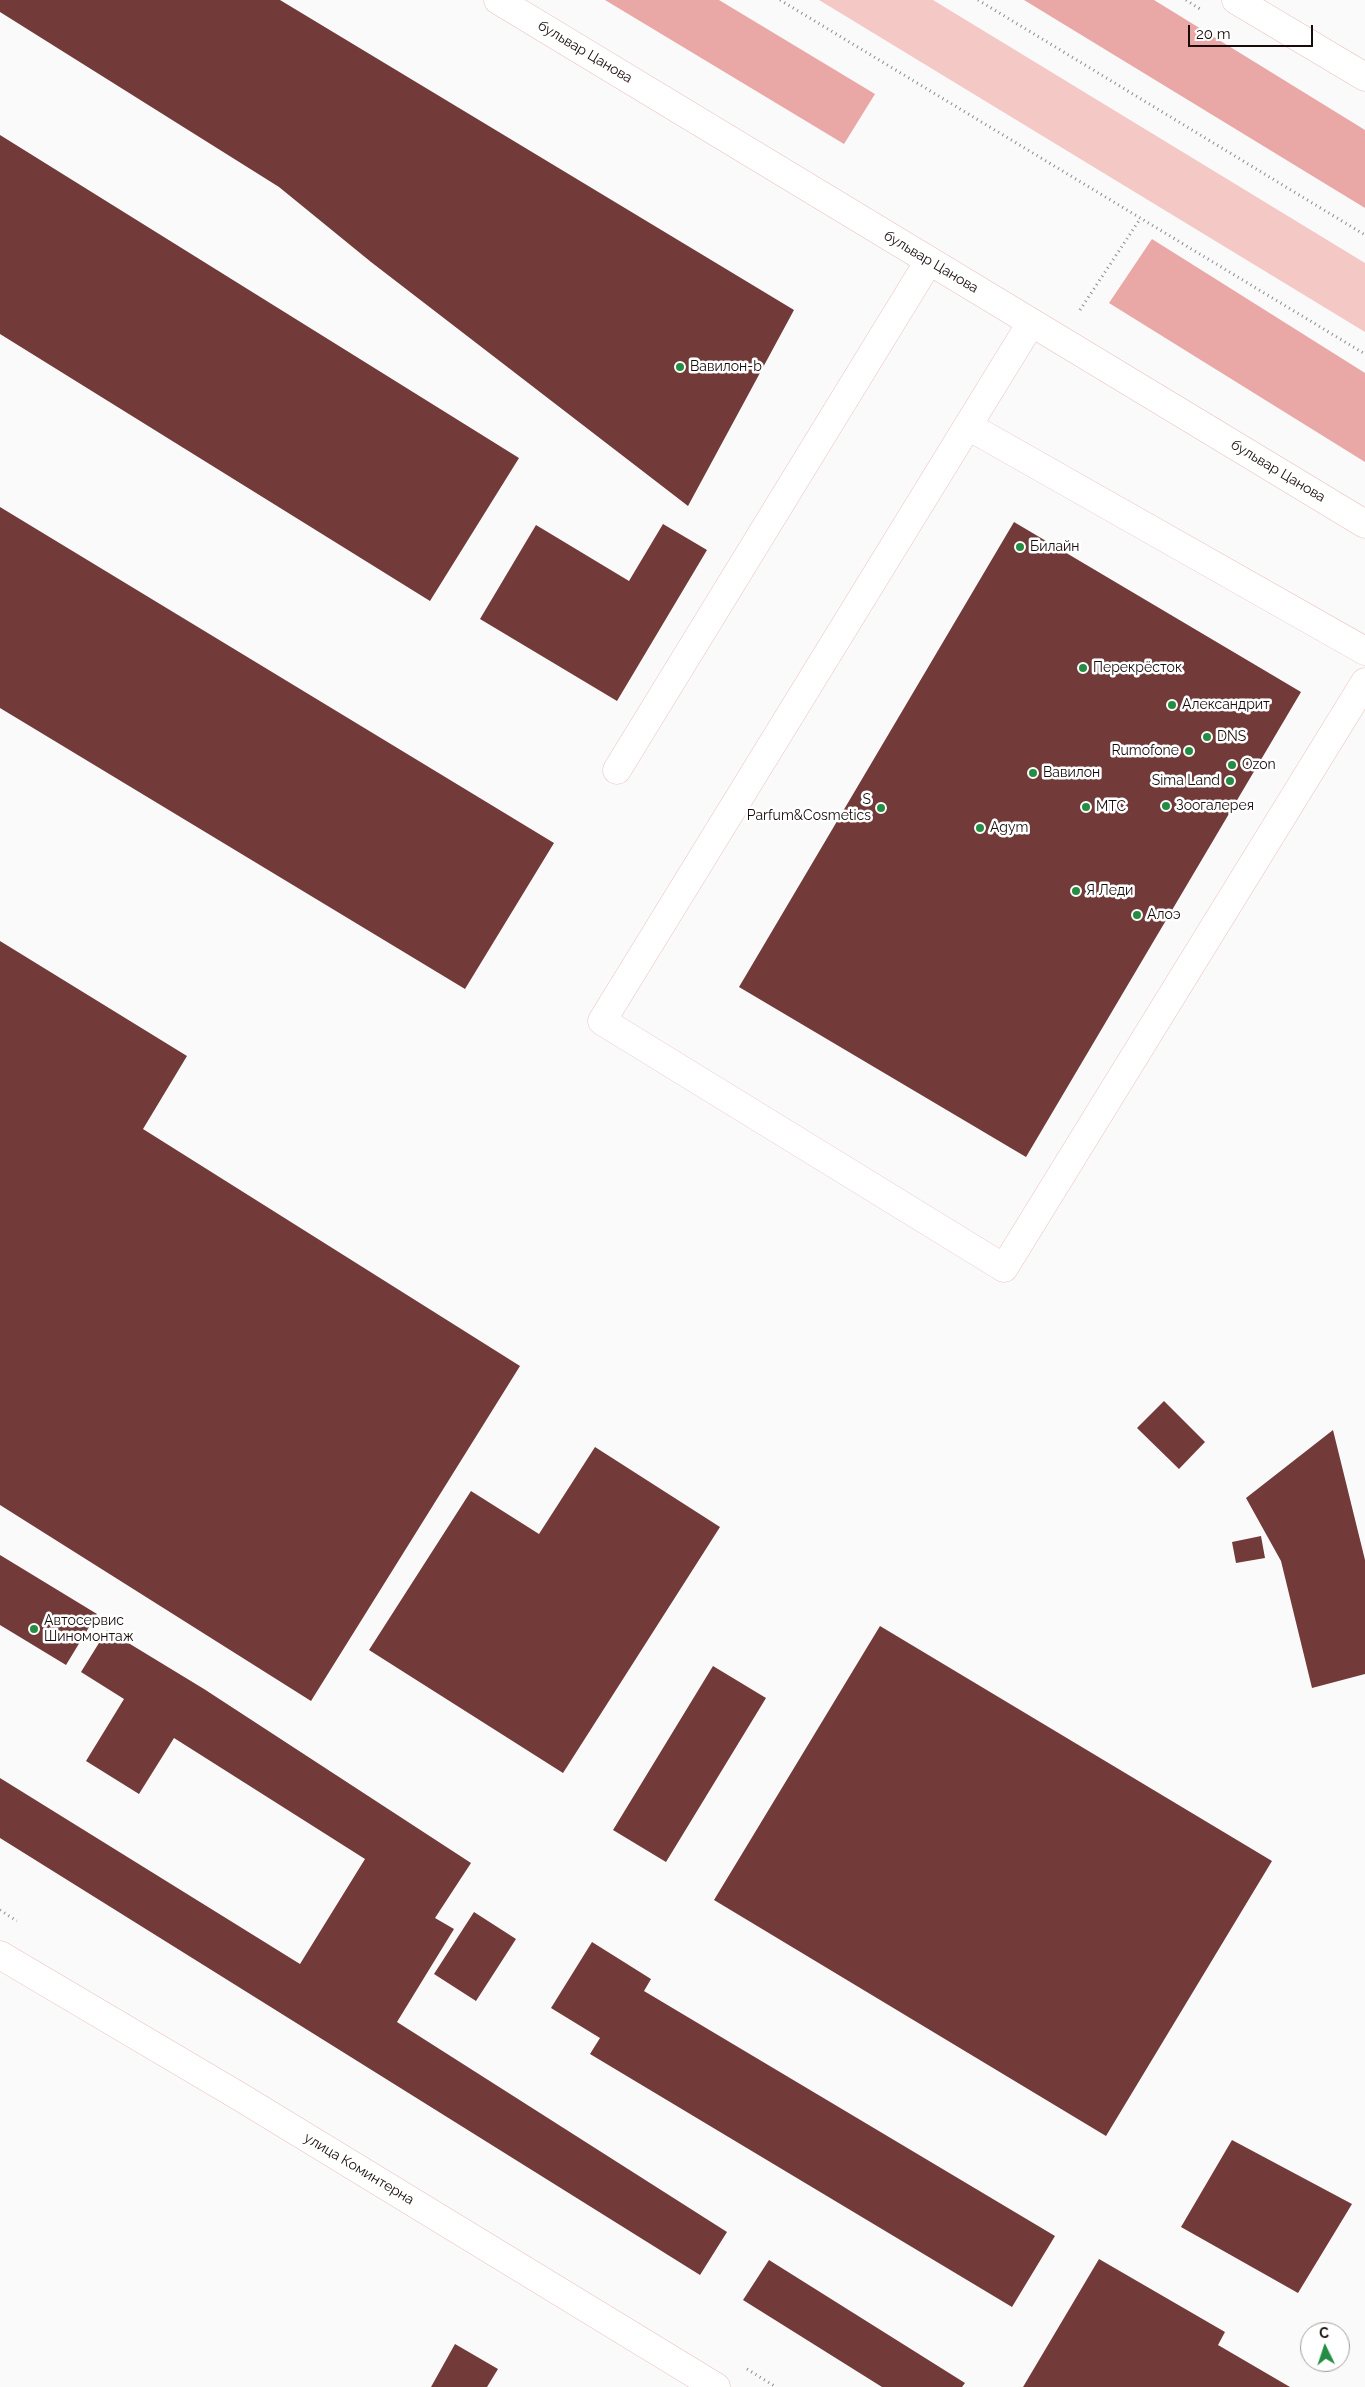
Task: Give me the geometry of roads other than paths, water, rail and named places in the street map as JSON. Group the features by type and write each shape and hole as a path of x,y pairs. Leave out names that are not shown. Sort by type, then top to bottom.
{"street":[{"name":"бульвар Цанова","path":"498,0 1365,524"},
{"path":"1236,0 1365,77"},
{"path":"617,770 929,261"},
{"path":"1031,323 602,1021 1004,1268 1365,682"},
{"path":"968,426 1365,651"},
{"name":"улица Коминтерна","path":"0,1955 234,2093 716,2387"}],"place":[{"name":"Вавилон-b","path":"680,367"},
{"name":"Билайн","path":"1020,547"},
{"name":"Перекрёсток","path":"1083,668"},
{"name":"Александрит","path":"1172,705"},
{"name":"DNS","path":"1207,737"},
{"name":"Rumofone","path":"1189,751"},
{"name":"Ozon","path":"1232,765"},
{"name":"Вавилон","path":"1033,773"},
{"name":"Sima Land","path":"1230,781"},
{"name":"Зоогалерея","path":"1166,806"},
{"name":"МТС","path":"1086,807"},
{"name":"S Parfum&Cosmetics","path":"881,808"},
{"name":"Agym","path":"980,828"},
{"name":"Я Леди","path":"1076,891"},
{"name":"Алоэ","path":"1137,915"},
{"name":"Автосервис Шиномонтаж","path":"34,1629"}]}
